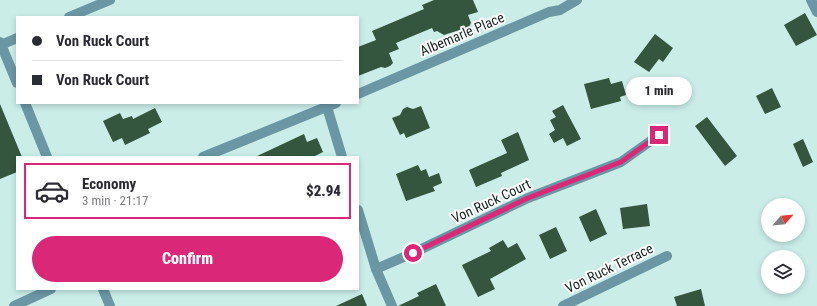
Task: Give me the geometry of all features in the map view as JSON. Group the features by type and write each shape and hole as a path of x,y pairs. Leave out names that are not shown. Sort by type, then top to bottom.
{"street":[{"path":"70,16 110,0"},
{"name":"Albemarle Place","path":"359,94 549,12 560,10 577,0"},
{"path":"811,0 817,12"},
{"path":"16,38 1,43 16,80"},
{"path":"25,104 47,156"},
{"path":"205,156 332,105 342,156"},
{"name":"Von Ruck Court","path":"376,269 528,198 621,162 659,135"},
{"path":"359,213 376,269 392,306"},
{"name":"Von Ruck Terrace","path":"564,306 667,256"},
{"path":"14,306 49,290"},
{"path":"103,290 110,306"}],"building":[{"path":"434,0 473,0 478,12 468,15 471,23 469,27 444,35 437,31 434,32 432,28 396,43 399,49 389,53 393,63 390,66 385,68 381,67 359,76 359,47 376,40 372,31 424,9 422,5"},
{"path":"805,13 817,35 796,46 784,25"},
{"path":"655,34 673,48 663,62 659,59 649,72 634,62"},
{"path":"609,78 611,84 622,81 626,95 620,97 621,101 591,109 584,84"},
{"path":"772,88 781,107 765,114 756,96"},
{"path":"0,104 22,156 16,156 16,172 0,179"},
{"path":"563,105 581,139 567,146 563,138 554,143 549,134 555,130 550,120 556,117 552,111"},
{"path":"421,106 430,128 406,138 404,133 400,135 392,118 400,115 403,109 407,107 413,109"},
{"path":"155,108 162,122 148,129 150,133 125,145 122,138 113,142 103,121 120,113 123,119 132,116 133,119"},
{"path":"707,117 737,156 725,166 695,126"},
{"path":"518,132 529,160 501,173 502,176 476,187 469,170 507,153 501,140"},
{"path":"304,134 307,142 317,138 323,152 315,156 257,156"},
{"path":"803,139 813,162 803,167 793,144"},
{"path":"418,165 421,171 426,169 429,177 439,173 442,183 433,187 435,191 406,201 396,174"},
{"path":"647,204 650,226 623,229 620,208"},
{"path":"596,209 607,234 590,242 579,217"},
{"path":"556,227 567,251 550,259 539,235"},
{"path":"503,240 508,248 517,243 526,259 490,279 495,289 478,297 462,265 491,251 489,248"},
{"path":"436,284 446,306 398,306 419,296 417,293"},
{"path":"701,289 705,306 677,306 674,297"},
{"path":"362,294 367,306 336,306"}],"route":[{"path":"413,253 528,198 621,162 659,135"}]}
